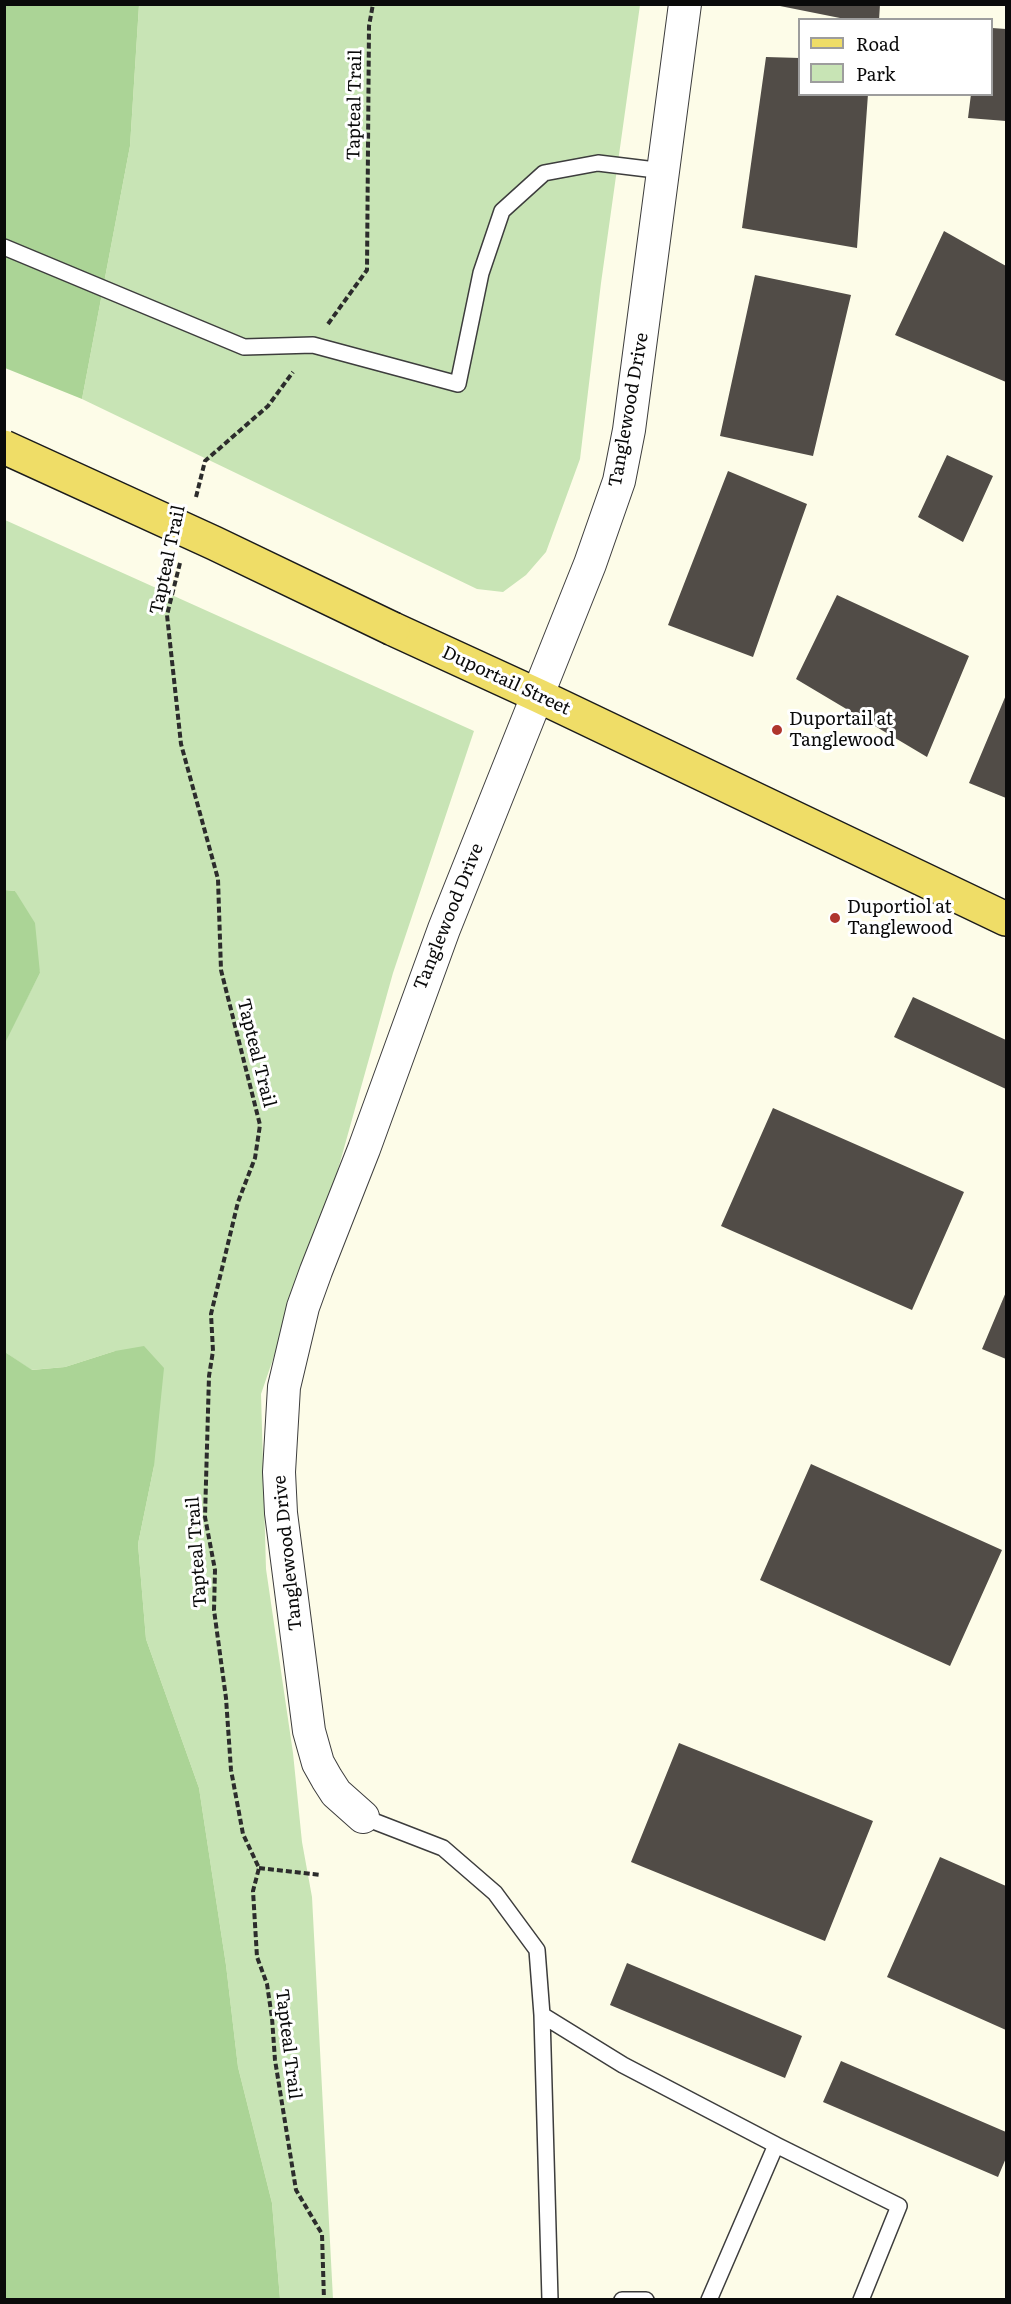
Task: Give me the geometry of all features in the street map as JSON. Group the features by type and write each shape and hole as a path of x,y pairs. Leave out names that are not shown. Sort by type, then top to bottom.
{"main road":[{"name":"Duportail Street","path":"4,447 539,696 1006,919"}],"street":[{"name":"Tanglewood Drive","path":"363,1816 336,1793 327,1779 318,1762 309,1731 281,1513 279,1472 284,1387 303,1307 316,1271 364,1149 444,929 539,696 619,481 629,430 685,4"}],"lane":[{"path":"4,247 244,347 313,345 458,384 482,273 502,211 544,173 598,163 664,171"},
{"path":"363,1816 443,1848 495,1893 537,1950 542,2015 550,2300"},
{"path":"542,2015 623,2066 899,2206 861,2300"},
{"path":"709,2300 776,2145"},
{"path":"622,2300 646,2300"}],"path":[{"name":"Tapteal Trail","path":"194,505 205,461 268,406 367,270 369,26 373,4"},
{"name":"Tapteal Trail","path":"180,560 167,615 181,744 219,879 221,970 260,1125 255,1158 238,1202 211,1314 213,1351 209,1376 204,1502 215,1570 214,1610 226,1698 231,1770 243,1834 259,1868 253,1891 256,1957 267,1984 275,2060 296,2190 322,2234 324,2300"},
{"path":"259,1868 321,1875"}],"green space":[{"path":"4,5 139,5 130,146 82,399 5,368"},
{"path":"139,5 640,5 601,283 580,459 546,552 526,575 503,592 477,589 82,399 130,146"},
{"path":"5,520 474,731 393,973 337,1173 261,1394 266,1569 293,1753 302,1842 312,1897 333,2299 280,2299 272,2203 238,2067 226,1965 199,1788 146,1639 138,1544 154,1466 115,1351 65,1367 31,1370 5,1352 4,1043 40,973 15,891 5,890"},
{"path":"5,890 15,891 35,923 40,973 5,1043"},
{"path":"144,1346 164,1368 154,1466 138,1544 146,1639 199,1788 226,1965 238,2067 272,2203 280,2299 5,2299 5,1352 32,1370 65,1367 115,1351"}],"building":[{"path":"770,4 880,4 879,18 840,18"},
{"path":"993,28 1006,29 1006,121 968,118 971,96 993,96"},
{"path":"766,57 798,58 798,96 868,96 857,248 742,228"},
{"path":"944,231 1006,266 1006,382 895,335"},
{"path":"755,275 851,295 813,456 720,436"},
{"path":"947,455 993,476 963,542 918,517"},
{"path":"728,471 807,504 753,657 668,625"},
{"path":"837,595 969,656 927,757 796,679"},
{"path":"1006,695 1006,798 969,783"},
{"path":"913,997 1006,1040 1006,1089 894,1037"},
{"path":"773,1108 964,1192 912,1310 721,1226"},
{"path":"1006,1292 1006,1359 982,1349"},
{"path":"811,1464 1002,1550 950,1666 760,1580"},
{"path":"679,1743 873,1821 825,1941 631,1862"},
{"path":"940,1857 1006,1886 1006,2030 887,1977"},
{"path":"627,1963 802,2036 785,2078 610,2005"},
{"path":"841,2061 1006,2132 1006,2158 998,2177 823,2102"}],"place":[{"name":"Duportail at Tanglewood","path":"777,730"},
{"name":"Duportiol at Tanglewood","path":"835,918"}]}
